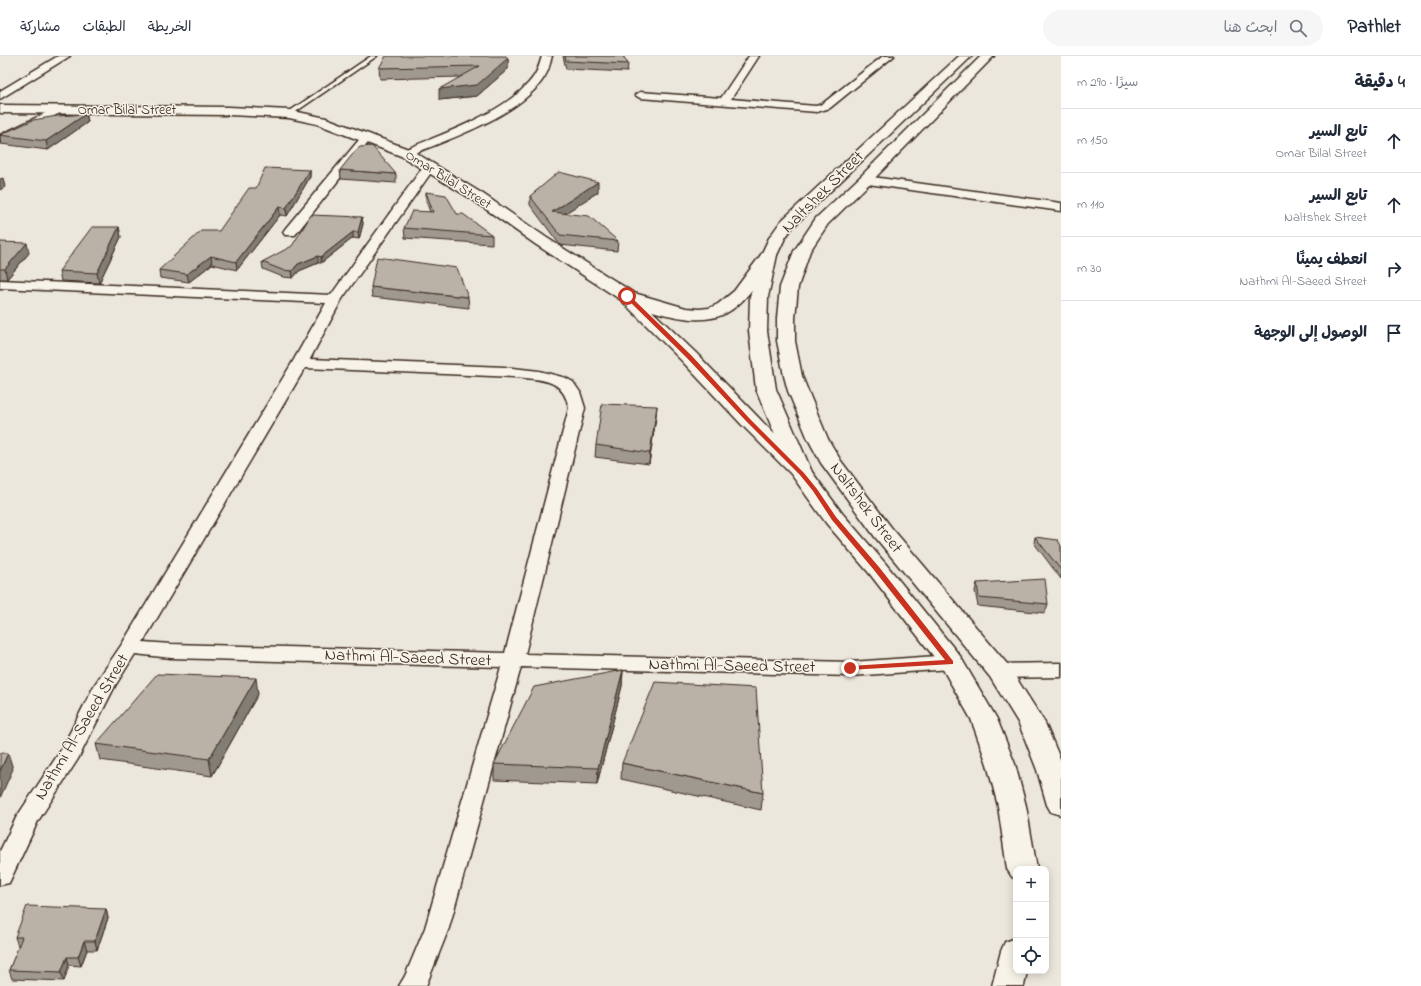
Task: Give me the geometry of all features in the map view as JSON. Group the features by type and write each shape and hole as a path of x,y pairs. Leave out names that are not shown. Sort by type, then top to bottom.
{"main road":[{"name":"Naltshek Street","path":"966,56 787,224 777,238 769,255 759,296 758,331 766,389 802,474 834,518 877,568 951,662 984,719 1001,764 1012,806 1022,866"},
{"name":"Naltshek Street","path":"988,56 866,180 822,221 802,251 789,288 786,318 786,341 793,376 818,439 831,463 883,532 999,671 1032,723 1051,770 1061,805"},
{"name":"Omar Bilal Street","path":"0,109 229,111 289,114 321,121 367,137 406,153 478,198 627,296 689,357 748,420 802,474"},
{"path":"627,296 666,309 684,313 710,314 723,310 736,299 769,255"},
{"path":"1008,986 1013,964"}],"street":[{"path":"0,96 65,56"},
{"path":"406,153 466,128 506,106 520,96 540,76 547,56"},
{"path":"724,102 754,56"},
{"path":"640,95 805,109 822,108 889,56"},
{"path":"0,140 60,110"},
{"path":"290,232 367,137"},
{"path":"130,647 300,363 335,299 429,167"},
{"path":"866,180 1061,207"},
{"path":"0,284 335,299"},
{"path":"300,363 529,375 561,382 570,388 575,398 577,408 513,661 437,928 415,983 412,986"},
{"name":"Nathmi Al-Saeed Street","path":"0,876 28,818 70,753 105,684 130,647 171,651 513,661 850,668 951,662"},
{"path":"999,671 1061,670"}],"lane":[{"path":"289,114 374,56"}],"building":[{"path":"386,56 506,56 508,58 477,85 439,89 480,66 379,68"},
{"path":"565,56 623,56 628,64 566,61"},
{"path":"86,114 46,141 0,135 33,120 57,116"},
{"path":"372,146 396,174 340,170 360,147"},
{"path":"265,168 310,170 286,208 279,207 236,262 211,256 187,274 159,270 201,231 219,231 249,188 256,188"},
{"path":"559,172 598,182 552,212 589,216 618,241 560,235 530,196"},
{"path":"426,192 446,195 457,214 463,214 492,235 404,228 412,211 433,212"},
{"path":"311,215 362,217 358,232 353,232 321,257 318,256 298,264 292,271 282,270 262,262 292,246"},
{"path":"92,227 119,227 97,273 59,271"},
{"path":"0,242 27,243 5,269 0,269"},
{"path":"377,257 457,268 468,297 371,287"},
{"path":"602,404 657,406 650,453 596,445"},
{"path":"1035,537 1058,540 1061,546 1061,570"},
{"path":"1045,579 1048,604 979,598 977,583"},
{"path":"623,670 598,768 494,764 534,687"},
{"path":"157,674 256,678 209,759 96,744"},
{"path":"655,682 756,688 763,793 622,763"},
{"path":"0,753 8,753 0,771"},
{"path":"27,906 106,909 95,941 84,941 78,957 67,957 61,972 9,970 22,937 15,937"}],"route":[{"path":"627,296 689,357 748,420 802,474 834,518 877,568 951,662 850,668"}]}
